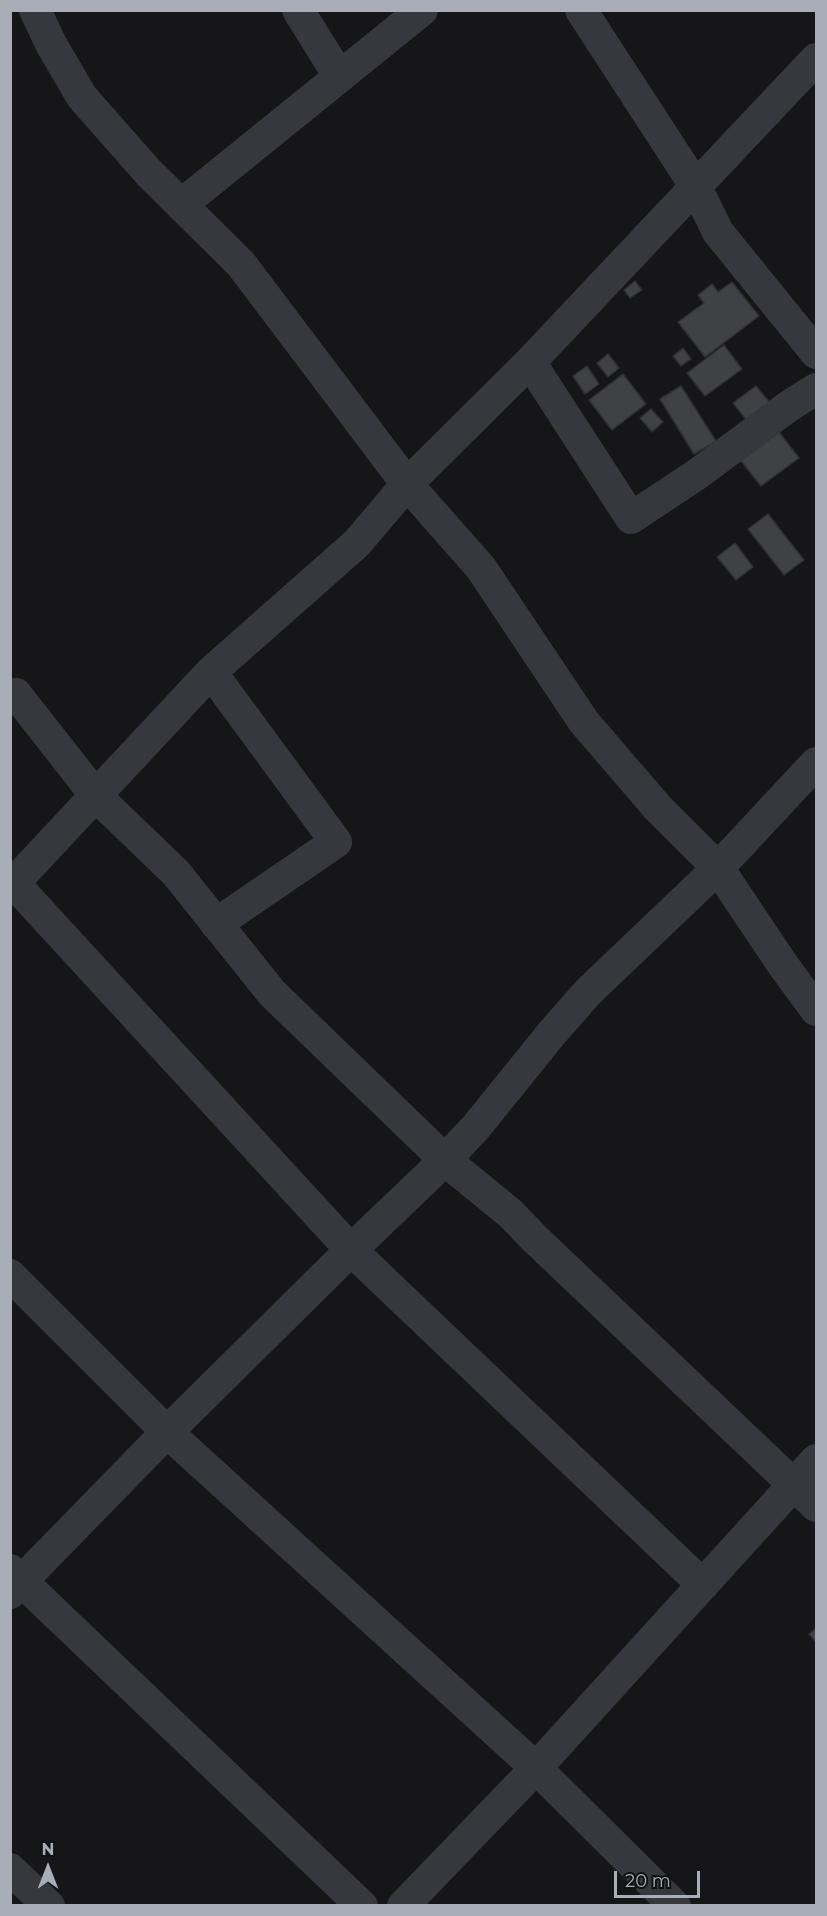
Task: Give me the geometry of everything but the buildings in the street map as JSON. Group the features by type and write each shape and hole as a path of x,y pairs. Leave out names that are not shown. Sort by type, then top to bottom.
{"street":[{"path":"35,10 51,44 82,97 149,173 242,264 407,484 481,568 584,722 657,807 718,868 816,1010"},
{"path":"298,10 339,76"},
{"path":"181,205 422,10"},
{"path":"581,10 696,187 718,232 816,353"},
{"path":"703,1585 351,1250 12,883 211,672 357,543 407,484 530,362 816,59"},
{"path":"530,362 631,518 696,475 789,406 816,389"},
{"path":"211,672 336,842 216,924"},
{"path":"16,694 96,796 176,873 272,993 445,1160 511,1214 532,1237 805,1496"},
{"path":"362,1905 14,1582 445,1160 476,1127 588,992 718,868 816,763"},
{"path":"10,1275 167,1432 536,1768 675,1905"},
{"path":"404,1905 536,1768 703,1585 805,1496 816,1460"},
{"path":"10,1869 49,1905"}]}
